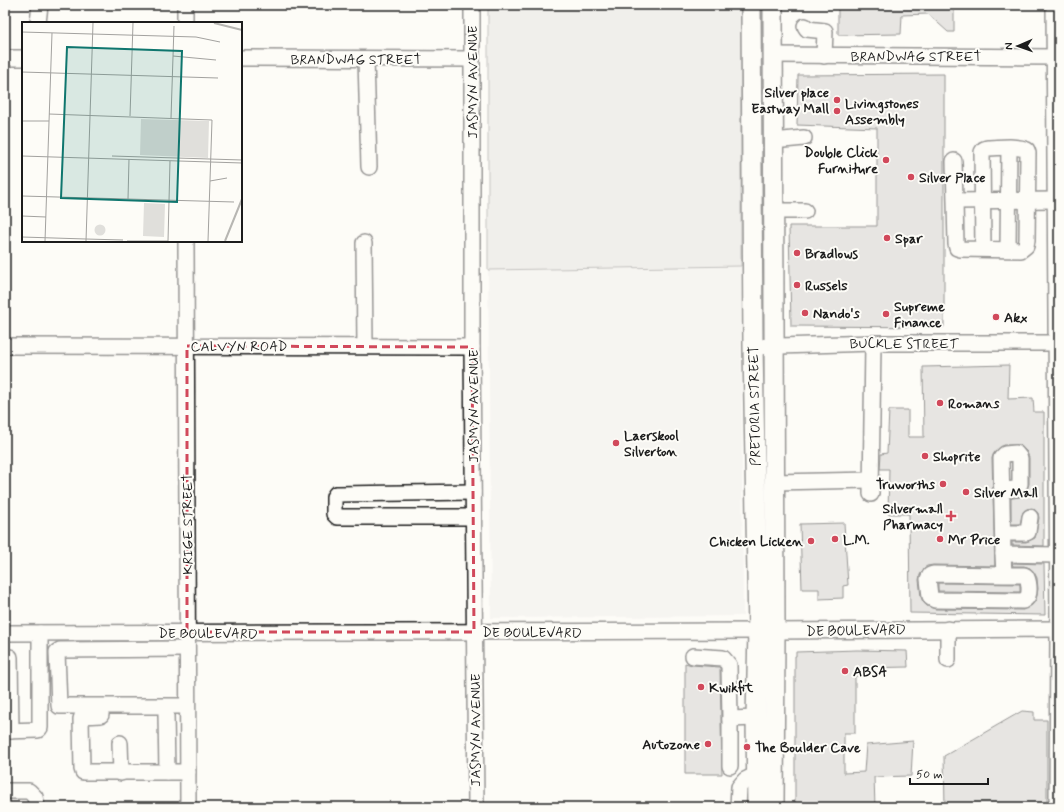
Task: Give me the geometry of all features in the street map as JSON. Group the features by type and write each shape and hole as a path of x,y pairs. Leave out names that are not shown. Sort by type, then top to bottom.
{"main road":[{"name":"PRETORIA STREET","path":"751,5 753,346 774,807"},
{"name":"PRETORIA STREET","path":"757,807 756,718 766,631 774,482 773,5"},
{"path":"752,309 760,299 763,290 765,244 765,155 768,144 773,141"}],"street":[{"path":"38,22 40,5"},
{"path":"185,5 185,22"},
{"name":"JASMYN AVENUE","path":"472,5 472,346 476,807"},
{"path":"1054,5 1057,57 1055,200 1057,555 1059,629 1058,807"},
{"path":"805,26 807,29 825,31 824,56"},
{"name":"BRANDWAG STREET","path":"773,55 1057,57"},
{"path":"5,58 22,58"},
{"name":"BRANDWAG STREET","path":"242,58 471,59"},
{"path":"366,59 369,167"},
{"path":"773,141 804,138"},
{"path":"954,161 957,248 960,249 1021,250 1026,246 1028,153 1027,150 1009,148 987,148 982,152 983,249"},
{"path":"1008,249 1009,148"},
{"path":"956,201 1055,200"},
{"path":"773,211 805,211"},
{"name":"KRIGE STREET","path":"186,242 188,807"},
{"path":"364,243 366,346"},
{"path":"774,482 871,487 873,343"},
{"name":"BUCKLE STREET","path":"753,346 873,343 1056,343"},
{"name":"CALVYN ROAD","path":"5,346 472,346"},
{"path":"994,600 1003,554 1002,490"},
{"path":"473,492 336,494 334,496 334,514 338,517 473,517"},
{"path":"1003,533 1028,532 1030,517"},
{"path":"1003,554 1057,555"},
{"path":"930,575 999,575 1026,576 1028,579 1028,596 1023,601 935,600 931,598 928,578 930,575"},
{"path":"948,629 948,660"},
{"name":"DE BOULEVARD","path":"5,633 1059,629"},
{"path":"10,657 8,731 38,730 40,728 40,633"},
{"path":"187,649 60,650 57,652 57,674 59,706 187,710"},
{"path":"693,656 723,658 728,665 730,766"},
{"path":"187,710 166,714 82,716 81,719 83,772 188,772"},
{"path":"166,714 167,772"},
{"path":"730,718 756,718"},
{"path":"120,743 121,773"},
{"path":"738,807 739,786 745,780 757,774"},
{"path":"5,791 29,791 35,797 37,807"}],"highlighted area":[{"path":"187,346 472,347 474,632 187,632"}],"shaded area":[{"path":"488,5 741,5 741,266 488,270"},
{"name":"Laerskool Silverton","path":"741,266 743,616 491,618 488,270"}],"building":[{"path":"838,5 954,5 954,32 948,32 928,14 902,15 901,34 838,35"},
{"name":"Silver Place","path":"944,74 944,327 791,326 789,226 877,226 877,128 797,125 798,75"},
{"name":"Silver Mall","path":"1009,365 1008,399 1033,398 1034,412 1044,412 1044,546 1012,545 1012,542 1026,542 1035,538 1039,518 1038,513 1035,510 1032,508 1027,509 1023,512 1020,524 1011,524 1011,498 1020,497 1027,489 1029,484 1029,458 1027,452 1020,445 1004,445 995,452 992,458 995,566 927,566 920,575 919,580 921,597 927,606 935,609 1023,610 1032,605 1036,600 1038,589 1037,578 1030,568 1024,566 1013,566 1012,563 1044,564 1045,615 910,613 909,514 888,514 889,469 880,469 881,454 887,453 889,410 908,410 908,437 924,437 923,367"},
{"path":"844,523 848,585 843,586 843,598 819,599 819,589 802,589 800,524"},
{"path":"938,583 1020,584 1020,592 938,591"},
{"path":"857,650 907,651 908,667 861,668 861,676 855,676 855,733 844,733 844,773 864,772 866,745 913,741 911,776 874,777 875,807 795,807 796,652"},
{"path":"685,663 720,668 722,774 685,774"},
{"path":"1022,711 1034,712 1034,720 1047,720 1047,807 945,807 944,756"}],"place":[{"name":"Silver place Eastway Mall","path":"837,100"},
{"name":"Livingstones Assembly","path":"837,111"},
{"name":"Double Click Furniture","path":"886,160"},
{"name":"Silver Place","path":"911,177"},
{"name":"Spar","path":"887,238"},
{"name":"Bradlows","path":"797,253"},
{"name":"Russels","path":"797,285"},
{"name":"Nando's","path":"805,313"},
{"name":"Supreme Finance","path":"886,314"},
{"name":"Akx","path":"996,317"},
{"name":"Romans","path":"940,403"},
{"name":"Laerskool Silverton","path":"616,443"},
{"name":"Shoprite","path":"925,456"},
{"name":"Truworths","path":"943,484"},
{"name":"Silver Mall","path":"966,492"},
{"name":"Silvermall Pharmacy","path":"951,516"},
{"name":"L.M.","path":"835,539"},
{"name":"Mr Price","path":"940,539"},
{"name":"Chicken Licken","path":"811,541"},
{"name":"ABSA","path":"845,671"},
{"name":"Kwikfit","path":"701,687"},
{"name":"Autozone","path":"708,744"},
{"name":"The Boulder Cave","path":"747,747"}]}
